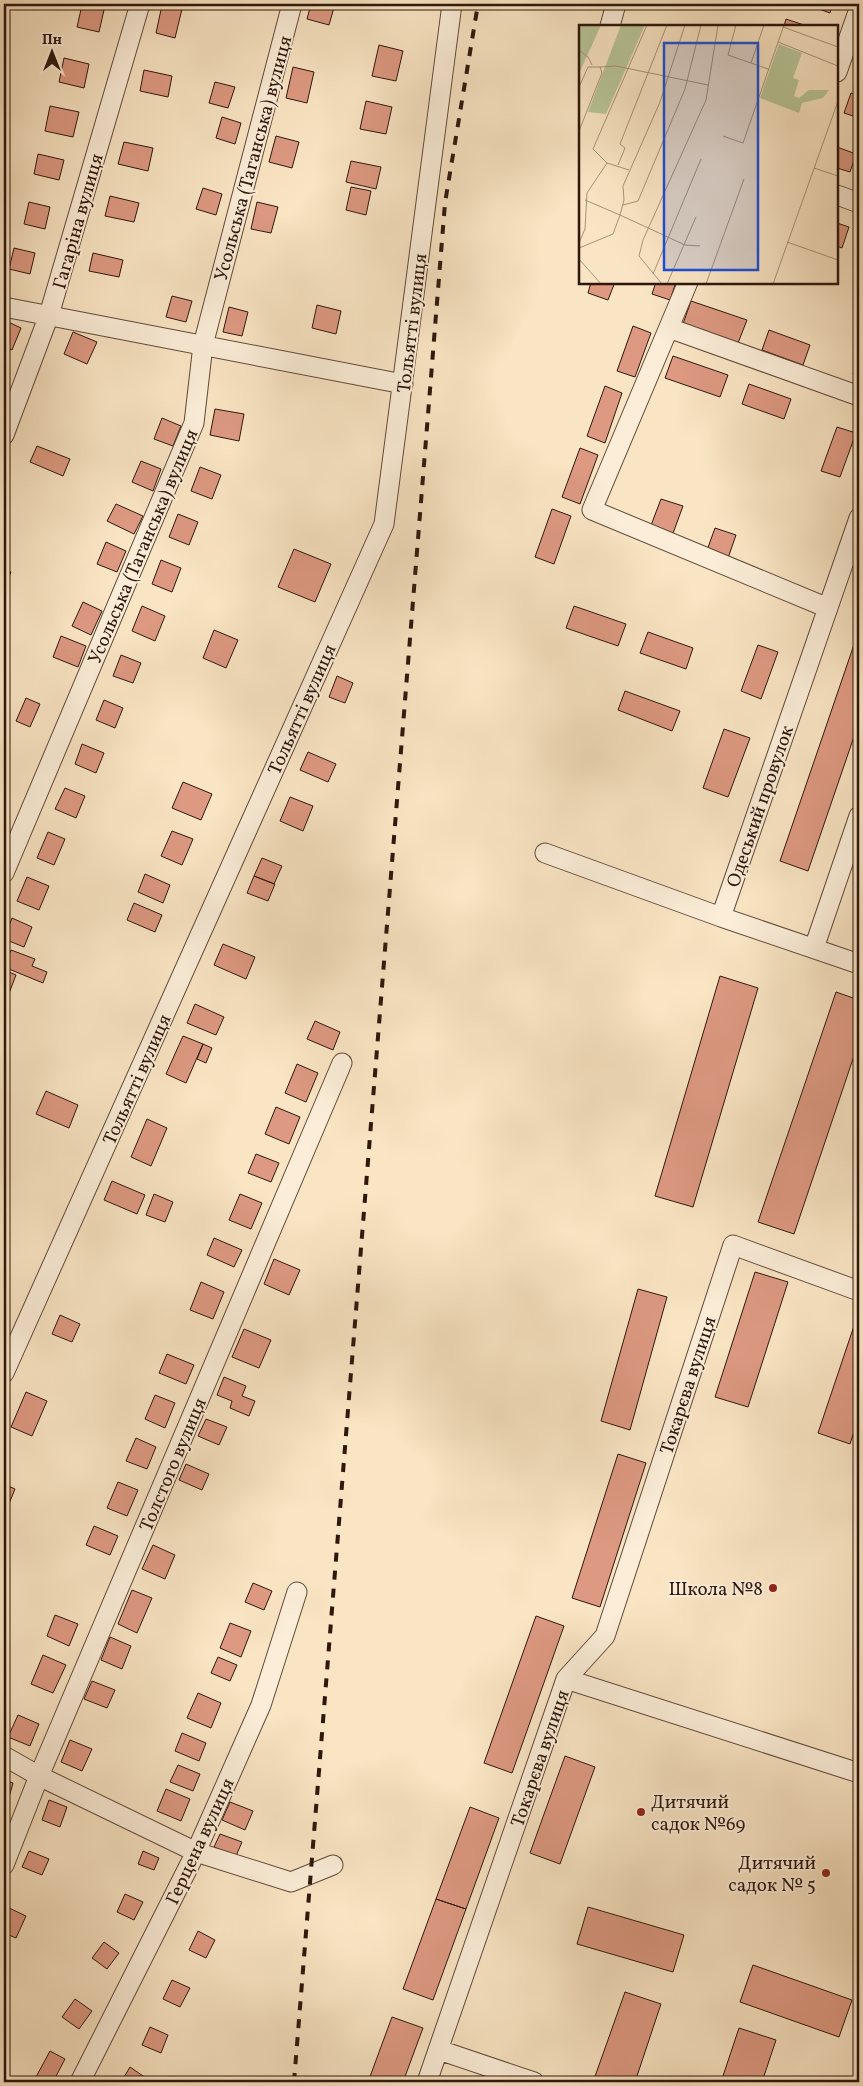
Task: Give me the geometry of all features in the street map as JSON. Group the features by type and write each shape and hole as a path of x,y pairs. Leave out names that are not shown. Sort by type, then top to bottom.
{"street":[{"name":"Гагаріна вулиця","path":"4,435 49,315 140,4"},
{"name":"Усольська (Таганська) вулиця","path":"4,873 194,424 203,345 292,4"},
{"name":"Тольятті вулиця","path":"4,1373 384,524 452,4"},
{"path":"610,25 616,4"},
{"path":"838,69 859,9"},
{"path":"838,195 859,203"},
{"path":"687,284 592,510 828,608"},
{"path":"4,307 403,384"},
{"path":"669,328 859,396"},
{"name":"Одеський провулок","path":"721,917 859,518"},
{"path":"814,948 859,816"},
{"path":"545,853 721,917 859,964"},
{"name":"Толстого вулиця","path":"4,1865 342,1063"},
{"name":"Токарєва вулиця","path":"427,2082 566,1679 605,1636 732,1245 859,1291"},
{"name":"Герцена вулиця","path":"80,2082 196,1852 261,1705 298,1592"},
{"path":"566,1679 859,1773"},
{"path":"4,1756 40,1776 196,1852 291,1882 333,1865"},
{"path":"439,2050 534,2082"}],"building":[{"path":"311,4 335,4 329,25 307,19"},
{"path":"805,4 833,4 830,13"},
{"path":"82,5 104,10 99,32 77,27"},
{"path":"162,5 182,9 175,38 156,33"},
{"path":"786,19 804,25 784,25"},
{"path":"379,45 403,51 396,81 372,76"},
{"path":"64,58 89,64 84,88 59,82"},
{"path":"293,67 314,72 307,103 286,98"},
{"path":"144,70 172,76 168,97 140,91"},
{"path":"215,82 235,87 228,108 209,103"},
{"path":"851,93 859,96 859,118 844,113"},
{"path":"366,101 392,107 386,134 360,129"},
{"path":"50,106 79,112 73,137 45,131"},
{"path":"222,117 241,123 235,144 216,138"},
{"path":"276,136 299,142 292,168 269,162"},
{"path":"124,142 153,148 148,171 118,164"},
{"path":"838,147 856,154 850,172 838,168"},
{"path":"38,154 64,160 59,180 34,174"},
{"path":"351,161 381,167 376,189 346,182"},
{"path":"351,187 371,191 366,215 346,210"},
{"path":"203,188 222,194 216,215 196,209"},
{"path":"110,196 139,203 134,222 105,216"},
{"path":"29,202 50,207 45,229 24,224"},
{"path":"257,202 278,207 271,233 251,229"},
{"path":"838,223 849,227 842,248 838,246"},
{"path":"14,248 35,253 30,274 9,269"},
{"path":"93,253 123,260 119,277 89,271"},
{"path":"590,284 614,284 608,300 588,293"},
{"path":"655,284 675,284 670,300 652,294"},
{"path":"172,296 192,301 186,322 166,317"},
{"path":"691,301 747,320 738,343 683,324"},
{"path":"317,305 341,311 336,334 312,328"},
{"path":"229,307 248,312 242,336 223,332"},
{"path":"4,320 21,328 12,350 4,346"},
{"path":"633,326 651,333 635,377 617,371"},
{"path":"769,330 810,345 803,365 762,350"},
{"path":"73,332 97,342 87,364 64,354"},
{"path":"673,356 728,375 720,397 665,378"},
{"path":"859,357 859,376 853,374"},
{"path":"749,384 791,399 784,419 742,404"},
{"path":"605,386 622,393 605,443 587,436"},
{"path":"215,409 244,414 239,441 210,435"},
{"path":"162,418 181,426 173,446 154,439"},
{"path":"837,427 856,433 840,477 821,471"},
{"path":"37,446 70,459 63,476 30,462"},
{"path":"580,448 598,455 580,504 562,497"},
{"path":"141,461 161,469 153,491 132,482"},
{"path":"200,467 221,475 212,499 191,491"},
{"path":"661,499 683,506 672,536 650,528"},
{"path":"116,504 143,516 134,534 107,521"},
{"path":"552,509 571,516 554,564 535,557"},
{"path":"178,514 198,522 189,545 169,537"},
{"path":"715,528 736,535 727,561 706,553"},
{"path":"106,542 126,551 117,572 97,564"},
{"path":"294,549 331,564 315,602 278,587"},
{"path":"161,560 181,568 172,592 152,584"},
{"path":"4,569 11,572 4,590"},
{"path":"83,602 102,611 91,635 72,626"},
{"path":"142,606 165,616 155,641 132,631"},
{"path":"574,606 626,624 618,646 566,628"},
{"path":"214,630 238,640 226,668 203,658"},
{"path":"859,630 859,722 808,871 780,861"},
{"path":"648,632 693,648 686,669 640,653"},
{"path":"61,636 86,646 78,667 53,657"},
{"path":"758,645 778,652 761,699 741,691"},
{"path":"121,655 141,663 133,683 113,676"},
{"path":"337,676 353,683 345,703 329,697"},
{"path":"625,691 680,711 672,731 618,710"},
{"path":"26,698 40,704 30,727 16,721"},
{"path":"104,700 123,708 115,728 96,720"},
{"path":"724,729 750,738 728,797 703,788"},
{"path":"82,744 104,753 96,773 75,764"},
{"path":"308,752 336,764 328,782 300,770"},
{"path":"183,782 212,794 201,820 172,808"},
{"path":"65,788 85,796 76,818 55,809"},
{"path":"290,797 313,806 303,831 280,821"},
{"path":"172,831 193,839 182,865 161,856"},
{"path":"48,832 65,839 54,865 37,858"},
{"path":"262,858 282,866 274,884 254,876"},
{"path":"145,874 170,885 163,903 138,892"},
{"path":"254,876 275,884 268,901 247,893"},
{"path":"27,877 49,886 39,910 17,901"},
{"path":"134,903 162,915 155,932 127,920"},
{"path":"12,918 32,927 24,947 4,939"},
{"path":"223,944 255,957 246,979 214,965"},
{"path":"11,950 35,959 32,966 47,972 43,983 4,967"},
{"path":"4,970 16,975 8,996 4,994"},
{"path":"720,976 758,988 693,1207 655,1196"},
{"path":"836,992 859,1000 859,1041 794,1234 758,1222"},
{"path":"195,1004 224,1017 216,1035 187,1023"},
{"path":"315,1021 340,1032 333,1050 307,1039"},
{"path":"183,1036 203,1044 186,1083 166,1074"},
{"path":"203,1044 212,1048 206,1063 197,1059"},
{"path":"297,1064 318,1073 306,1102 285,1093"},
{"path":"46,1091 78,1105 69,1128 36,1114"},
{"path":"276,1107 300,1117 289,1144 265,1134"},
{"path":"147,1119 167,1128 151,1166 131,1157"},
{"path":"256,1154 279,1163 271,1182 248,1173"},
{"path":"112,1181 145,1195 137,1214 104,1200"},
{"path":"154,1194 173,1202 165,1222 146,1215"},
{"path":"240,1194 262,1203 251,1229 229,1220"},
{"path":"214,1238 242,1250 234,1267 207,1255"},
{"path":"274,1259 300,1270 289,1295 264,1284"},
{"path":"755,1272 788,1282 748,1407 715,1397"},
{"path":"4,1273 9,1275 4,1287"},
{"path":"201,1282 224,1292 213,1319 190,1310"},
{"path":"638,1289 667,1297 630,1430 601,1421"},
{"path":"859,1311 859,1416 850,1444 818,1433"},
{"path":"60,1315 80,1324 72,1342 52,1334"},
{"path":"244,1329 271,1340 259,1368 232,1357"},
{"path":"167,1354 194,1365 186,1384 159,1373"},
{"path":"224,1377 246,1386 242,1396 255,1401 249,1416 230,1408 232,1401 217,1395"},
{"path":"26,1392 47,1401 32,1436 11,1427"},
{"path":"155,1395 175,1403 165,1428 145,1419"},
{"path":"206,1419 227,1427 219,1445 198,1436"},
{"path":"136,1438 156,1447 147,1469 126,1461"},
{"path":"618,1454 646,1463 600,1607 572,1598"},
{"path":"186,1464 209,1474 202,1490 179,1480"},
{"path":"118,1482 138,1490 127,1516 107,1508"},
{"path":"4,1484 15,1489 4,1516"},
{"path":"94,1526 118,1536 110,1555 86,1545"},
{"path":"153,1545 175,1555 165,1579 142,1569"},
{"path":"253,1583 272,1591 264,1610 245,1602"},
{"path":"132,1590 152,1598 137,1633 118,1624"},
{"path":"55,1615 78,1624 69,1646 47,1636"},
{"path":"536,1616 564,1626 512,1773 484,1763"},
{"path":"230,1623 251,1631 241,1657 220,1648"},
{"path":"110,1637 131,1646 122,1669 101,1660"},
{"path":"43,1655 66,1665 53,1693 31,1684"},
{"path":"218,1657 237,1665 230,1681 211,1673"},
{"path":"92,1681 115,1690 107,1708 84,1699"},
{"path":"198,1693 221,1703 211,1728 187,1718"},
{"path":"18,1715 39,1724 30,1746 8,1737"},
{"path":"182,1733 206,1743 199,1761 175,1751"},
{"path":"70,1740 92,1749 82,1771 61,1762"},
{"path":"565,1756 595,1767 560,1864 530,1853"},
{"path":"178,1765 200,1774 193,1791 170,1782"},
{"path":"4,1780 13,1783 6,1808 4,1807"},
{"path":"166,1789 190,1799 181,1821 157,1811"},
{"path":"49,1800 67,1807 60,1827 42,1820"},
{"path":"230,1802 253,1811 245,1830 222,1820"},
{"path":"470,1807 499,1818 466,1909 436,1899"},
{"path":"220,1834 242,1842 236,1856 214,1847"},
{"path":"29,1851 49,1859 42,1875 22,1867"},
{"path":"143,1851 159,1858 154,1870 138,1864"},
{"path":"125,1894 143,1902 134,1920 117,1912"},
{"path":"436,1899 466,1909 433,2000 403,1989"},
{"path":"7,1907 26,1916 16,1938 4,1933 4,1914"},
{"path":"588,1907 684,1935 673,1972 577,1944"},
{"path":"198,1931 215,1940 206,1958 189,1950"},
{"path":"104,1942 119,1953 107,1969 92,1958"},
{"path":"753,1965 852,2000 839,2037 740,2002"},
{"path":"4,1968 9,1971 4,1982"},
{"path":"172,1980 190,1988 180,2007 163,1999"},
{"path":"625,1992 661,2004 635,2082 593,2082"},
{"path":"75,1999 92,2011 79,2029 62,2017"},
{"path":"392,2017 423,2028 403,2082 368,2082"},
{"path":"150,2027 168,2035 161,2053 142,2045"},
{"path":"739,2028 776,2040 762,2082 721,2082"},
{"path":"50,2051 65,2059 53,2082 45,2082 36,2077"},
{"path":"130,2067 146,2078 144,2082 121,2082"}],"railway":[{"path":"294,2082 445,203 478,4"}],"place":[{"name":"Школа №8","path":"773,1588"},
{"name":"Дитячий садок №69","path":"641,1812"},
{"name":"Дитячий садок № 5","path":"826,1873"}]}
